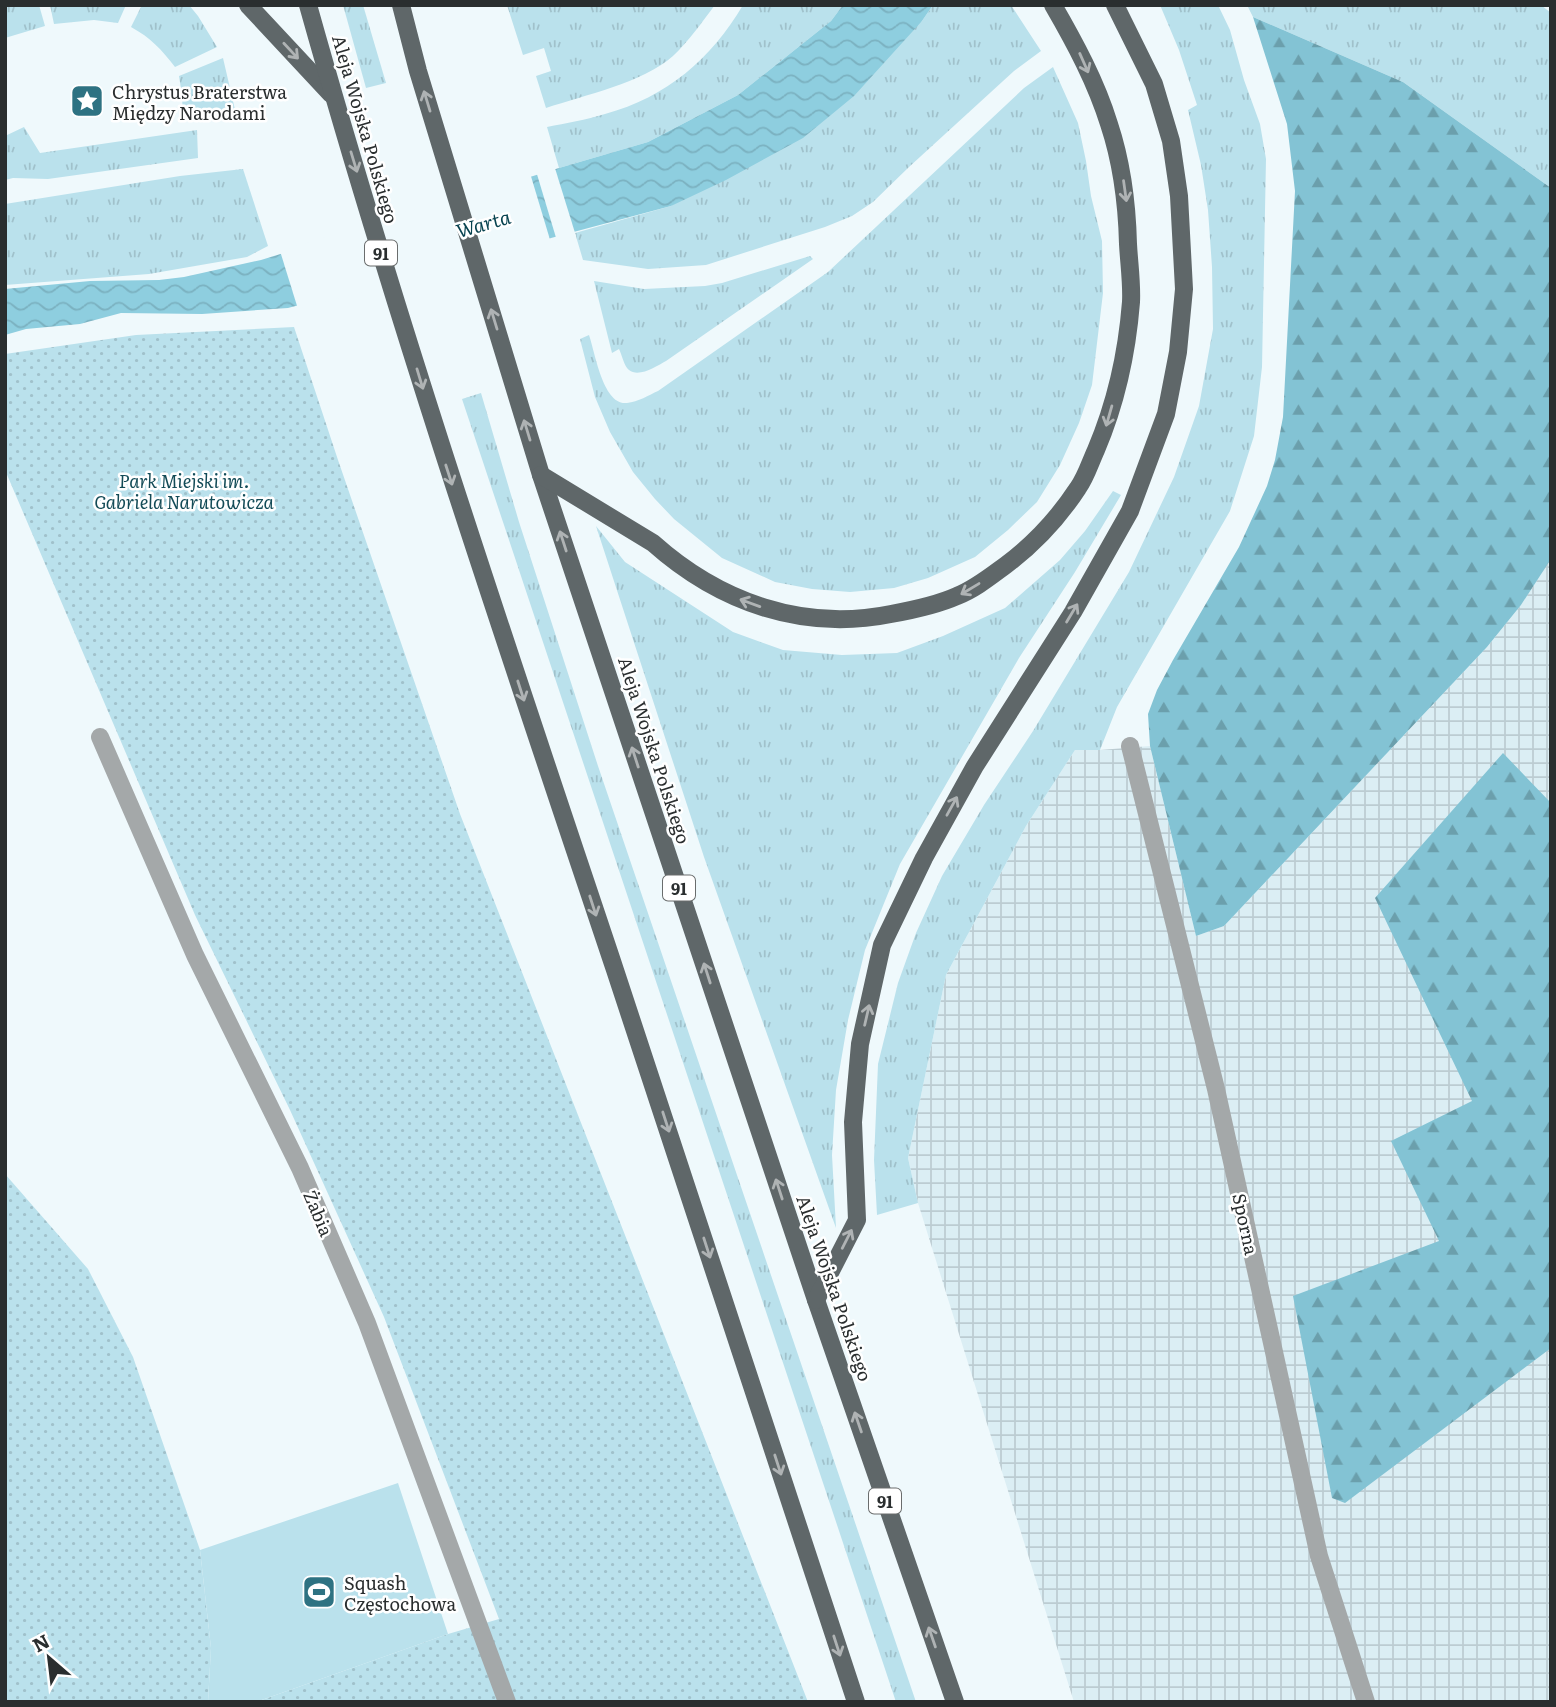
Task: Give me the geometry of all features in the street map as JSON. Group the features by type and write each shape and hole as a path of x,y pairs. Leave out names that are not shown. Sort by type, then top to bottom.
{"main road":[{"path":"248,5 334,96"},
{"name":"Aleja Wojska Polskiego","path":"309,5 334,96 458,503 686,1183 856,1702"},
{"name":"Aleja Wojska Polskiego","path":"401,5 418,71 541,475 816,1300 955,1702"},
{"path":"541,475 653,543 712,586 742,601 773,611 841,620 874,618 916,610 958,596 1017,557 1061,512 1080,486 1105,429 1124,364 1131,299 1127,207 1110,125 1076,44 1053,5"},
{"path":"816,1300 857,1220 853,1122 860,1044 883,945 923,858 975,766 1073,612 1130,511 1166,414 1178,352 1184,289 1179,196 1171,141 1154,84 1115,5"}],"street":[{"name":"Żabia","path":"100,737 195,955 300,1168 367,1323 507,1702"},
{"name":"Sporna","path":"1130,746 1216,1089 1319,1556 1366,1702"}],"shaded area":[{"path":"1551,559 1551,1702 1074,1702 918,1203 908,1158 946,975 1026,826 1075,750 1150,746 1196,936 1224,926 1487,647 1521,605"}],"green space":[{"path":"5,5 39,5 45,26 5,38"},
{"path":"50,5 126,5 118,23 94,20 54,24"},
{"path":"142,5 189,5 217,47 175,67 155,44 131,27"},
{"path":"343,5 363,5 386,83 366,88"},
{"path":"507,5 715,5 673,56 646,74 546,108 536,76 551,71 544,48 523,55"},
{"path":"743,5 843,5 831,21 738,95 648,142 559,168 547,127 627,107 667,86 702,59"},
{"path":"933,5 1011,5 1041,51 1014,71 873,202 852,216 825,227 706,265 648,269 583,260 575,233 671,206 922,21"},
{"path":"1160,5 1218,5 1230,30 1260,124 1266,159 1262,367 1254,436 1230,511 1117,707 1100,750 1075,750 1026,826 946,975 908,1158 918,1203 877,1215 874,1160 878,1064 898,983 916,933 942,876 1129,572 1174,477 1199,406 1213,329 1208,210 1188,110 1197,105 1179,50"},
{"path":"1247,5 1541,5 1551,13 1551,188 1403,82 1253,17"},
{"path":"1253,17 1403,82 1551,188 1551,559 1521,605 1487,647 1224,926 1196,936 1150,746 1148,714 1173,660 1239,547 1267,486 1283,417 1295,191 1287,124"},
{"path":"223,58 236,114 183,119 179,76"},
{"path":"1053,67 1078,123 1102,241 1103,293 1092,385 1060,465 1037,502 975,557 928,578 894,588 850,592 812,589 775,582 722,558 674,519 633,472 610,432 595,397 580,339 589,335 601,376 612,396 619,402 635,401 658,391 828,272 1024,88"},
{"path":"24,127 40,153 197,130 198,158 48,179 5,180 5,136"},
{"path":"243,169 268,246 247,257 149,274 5,285 5,204 180,176"},
{"path":"810,256 813,259 653,368 633,372 626,366 619,349 612,353 594,281 644,289 705,286"},
{"name":"Park Miejski im. Gabriela Narutowicza","path":"294,327 460,814 808,1702 256,1702 448,1634 499,1619 384,1317 290,1110 195,915 5,470 5,354 136,335"},
{"path":"481,393 519,522 598,766 916,1702 896,1702 462,399"},
{"path":"1113,491 1121,495 1019,658 900,864 865,950 848,1020 836,1090 832,1155 836,1228 704,857 596,526 625,562 733,632 783,650 842,655 897,653 1005,608 1060,560 1085,531"},
{"path":"1503,753 1551,803 1551,1348 1345,1503 1332,1498 1293,1296 1439,1241 1391,1141 1472,1101 1375,898"},
{"path":"5,1174 88,1269 133,1357 200,1550 211,1648 208,1702 5,1702"},
{"name":"Squash Częstochowa","path":"398,1483 448,1634 256,1702 208,1702 211,1648 200,1550"}],"water":[{"name":"Warta","path":"843,5 933,5 922,21 854,96 803,138 671,206 288,308 202,314 121,313 80,324 26,329 5,335 5,289 90,281 159,280 261,260 648,142 738,95 831,21"}],"pier":[{"path":"554,165 576,236 557,241 536,171"},
{"path":"530,173 551,243 298,309 280,251"}],"place":[{"name":"Chrystus Braterstwa Między Narodami","path":"87,101"},
{"name":"Squash Częstochowa","path":"319,1592"}]}
